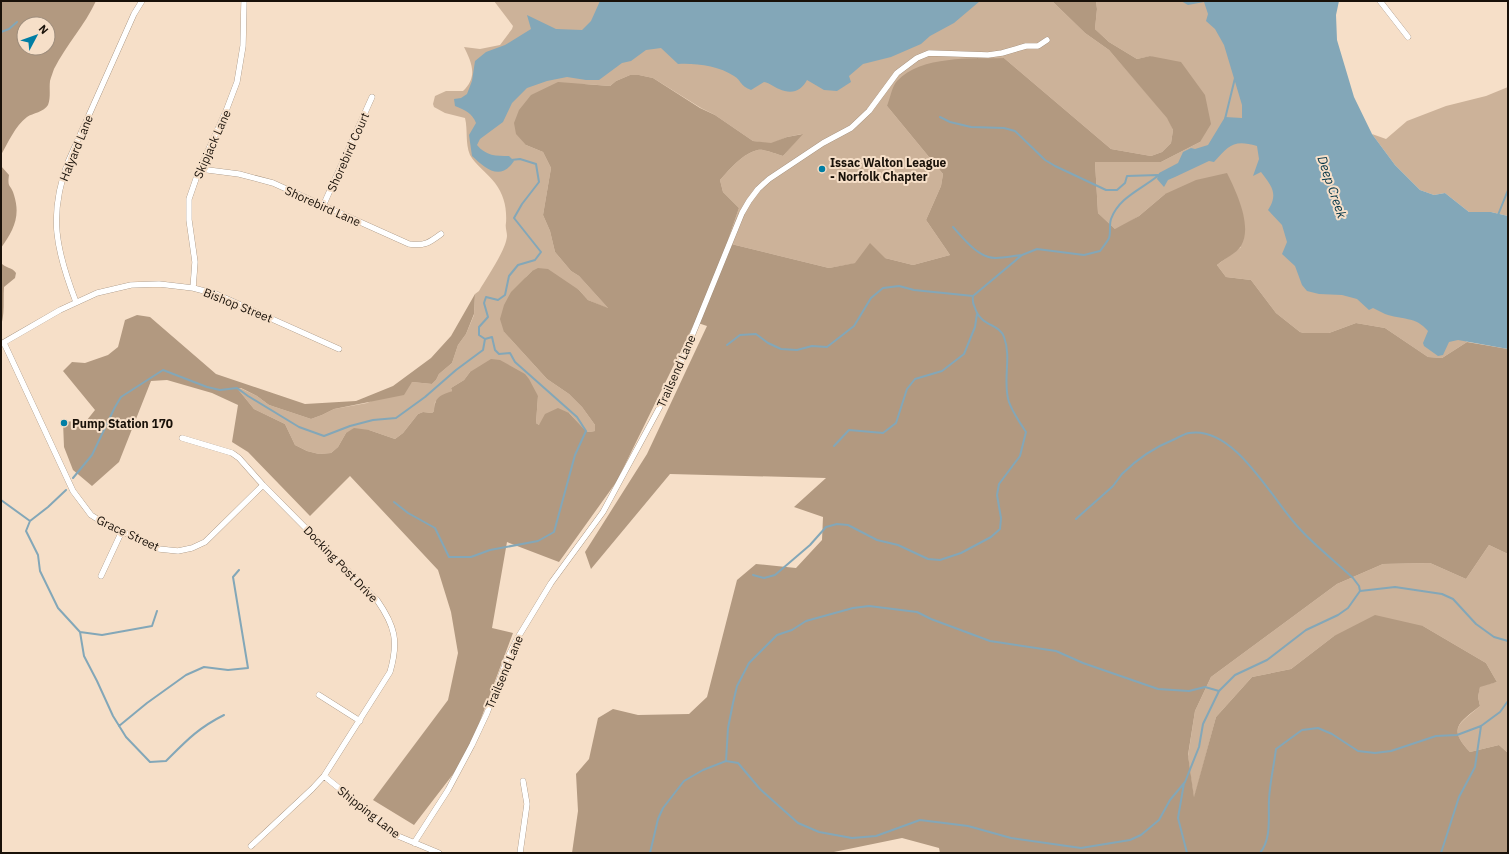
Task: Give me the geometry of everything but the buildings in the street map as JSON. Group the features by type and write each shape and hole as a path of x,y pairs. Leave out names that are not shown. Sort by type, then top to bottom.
{"street":[{"name":"Halyard Lane","path":"76,302 60,257 56,233 61,184 68,162 134,14 142,1"},
{"name":"Skipjack Lane","path":"194,288 195,262 188,210 191,192 237,82 243,46 244,1"},
{"path":"1380,1 1408,37"},
{"name":"Trailsend Lane","path":"414,843 448,790 472,745 487,713 508,657 517,639 569,556 603,512 664,401 742,213 758,189 786,167 823,143 850,128 870,111 897,73 929,52 988,55 1002,53 1026,46 1038,46 1047,40"},
{"name":"Shorebird Court","path":"323,206 372,97"},
{"name":"Shorebird Lane","path":"200,169 239,174 262,180 409,244 427,244 441,234"},
{"name":"Bishop Street","path":"2,343 76,302 97,293 130,285 159,284 194,288 230,300 339,349"},
{"name":"Grace Street","path":"2,343 73,491 91,515 102,522 159,549 178,551 192,548 205,542 263,485"},
{"name":"Docking Post Drive","path":"182,438 232,453 239,458 263,485 377,600 388,616 393,630 395,644 390,672 324,776 251,846"},
{"path":"100,576 122,532"},
{"path":"319,695 360,721"},
{"name":"Shipping Lane","path":"324,776 398,836 438,853"},
{"path":"520,853 527,804 523,781"}],"shaded area":[{"path":"1,1 96,1 92,10 54,69 50,81 48,105 44,109 27,117 12,135 1,155"},
{"path":"494,1 1052,1 1085,33 1109,50 1168,118 1173,130 1171,143 1162,152 1151,156 1111,149 1004,58 887,106 943,174 941,186 926,220 950,255 913,265 885,258 829,268 727,243 739,208 723,192 720,180 737,162 752,152 763,150 783,156 802,134 787,137 771,144 753,141 715,115 653,78 630,75 616,81 610,86 585,84 526,145 543,152 551,168 543,215 550,231 555,252 571,271 579,276 609,309 588,300 579,290 532,271 526,277 504,332 547,379 569,394 582,407 595,425 595,431 586,431 569,413 539,425 536,423 538,396 470,372 464,380 451,388 452,391 435,402 434,411 432,413 423,412 418,414 403,433 395,439 369,430 346,433 338,447 331,453 319,454 307,451 295,445 285,424 254,409 237,388 257,396 269,405 311,419 334,409 367,403 412,382 432,384 439,374 452,363 458,345 466,334 474,315 475,294 479,291 496,264 506,242 506,212 501,192 470,155 465,118 445,113 434,107 433,104 435,96 446,91 463,91 468,86 471,80 472,70 464,47 480,49 500,45 512,29 513,26"},
{"path":"1052,1 1096,1 1097,9 1095,29 1109,42 1137,59 1150,56 1181,62 1205,95 1211,124 1200,142 1161,162 1095,162 1098,213 1115,229 1139,216 1165,194 1196,180 1227,173 1239,199 1245,229 1244,238 1239,249 1217,265 1226,277 1251,280 1276,313 1300,332 1329,333 1356,323 1385,328 1428,357 1442,358 1467,342 1508,349 1508,554 1489,545 1466,579 1430,563 1383,564 1337,584 1211,677 1195,711 1188,755 1194,797 1216,717 1252,677 1291,669 1334,636 1375,615 1423,626 1486,663 1497,682 1480,687 1478,697 1480,706 1466,717 1458,726 1458,731 1459,737 1463,744 1470,752 1499,745 1508,753 1508,853 940,853 939,848 902,838 829,853 572,853 578,811 576,774 589,759 598,718 613,709 638,715 689,714 707,697 737,580 756,564 796,568 822,540 823,517 794,507 826,478 670,474 591,569 585,552 647,454 707,326 695,322 617,481 559,562 507,542 492,628 513,633 467,756 414,825 373,800 448,700 458,653 451,612 438,570 350,476 310,516 248,452 232,442 238,405 212,393 167,380 151,381 119,462 92,486 73,470 64,447 63,422 87,420 95,410 63,371 72,362 85,363 108,355 118,347 125,320 137,315 150,317 216,374 305,404 356,401 393,386 431,358 451,336 475,294 474,314 466,334 458,345 452,363 439,374 432,384 412,382 404,395 334,409 311,419 269,405 257,396 241,388 237,388 254,409 285,424 295,445 307,451 319,454 331,453 338,447 346,433 354,428 369,430 395,439 403,433 418,414 423,412 432,413 438,398 452,391 451,388 464,380 470,372 491,359 500,360 525,374 529,379 538,396 536,423 539,425 545,414 558,408 569,413 586,431 595,431 595,425 582,407 569,394 547,379 504,332 500,319 504,305 511,292 532,271 538,268 548,269 579,290 588,300 608,308 579,276 571,271 555,252 550,231 543,215 551,168 543,152 526,145 516,134 514,123 519,110 531,95 558,82 610,86 616,81 630,75 639,75 653,78 700,108 715,115 753,141 771,143 787,137 803,134 783,156 763,150 758,150 747,154 720,180 723,192 739,208 727,243 829,268 855,263 870,243 885,258 913,265 950,255 926,220 941,186 943,174 887,106 895,83 907,73 920,67 948,60 1004,58 1111,149 1151,156 1162,152 1171,143 1173,130 1167,118 1109,50 1085,33"},
{"path":"1096,1 1222,1 1438,313 1467,342 1442,358 1428,357 1385,328 1356,323 1329,333 1300,332 1276,313 1251,280 1226,277 1217,265 1241,247 1165,194 1139,216 1116,230 1098,213 1095,162 1161,162 1200,142 1151,56 1137,59 1109,42 1095,29 1097,9"},
{"path":"1508,87 1508,216 1491,212 1469,212 1445,193 1434,195 1420,190 1395,165 1372,134 1386,139 1407,121 1446,106 1486,96"},
{"path":"1,166 9,175 9,185 14,195 17,210 15,223 1,248"},
{"path":"1,263 16,273 15,278 4,287 1,326"},
{"path":"1489,545 1508,554 1508,753 1499,745 1470,752 1459,737 1458,727 1466,717 1480,706 1478,697 1480,686 1497,682 1486,663 1423,626 1334,636 1291,669 1252,677 1216,717 1194,799 1188,756 1195,711 1211,677 1337,584 1383,564 1430,563 1466,579"}],"water":[{"path":"600,1 980,1 954,23 930,36 921,44 891,57 863,64 849,76 851,82 837,91 824,90 807,80 802,87 792,92 784,91 764,82 751,90 742,85 734,76 721,70 700,65 678,64 661,48 646,50 631,61 622,63 599,80 586,80 567,77 547,81 527,88 512,103 503,122 480,139 477,145 480,149 488,153 509,156 514,161 509,167 498,172 482,165 472,156 469,135 476,123 468,112 455,106 454,99 461,98 467,94 472,81 475,61 486,52 505,45 531,29 527,15 556,29 582,30 591,21"},
{"name":"Deep Creek","path":"1181,1 1339,1 1336,15 1337,40 1354,97 1372,134 1395,165 1420,190 1434,195 1445,193 1469,212 1491,212 1508,216 1508,349 1458,340 1449,342 1443,355 1438,356 1424,346 1423,343 1428,331 1418,323 1408,319 1385,314 1373,308 1369,310 1357,299 1342,295 1319,294 1307,291 1302,285 1295,266 1282,254 1287,242 1282,225 1268,210 1273,199 1271,186 1261,172 1253,176 1259,159 1257,146 1243,143 1232,145 1214,162 1209,161 1168,180 1164,187 1157,179 1159,173 1178,163 1183,152 1191,148 1195,149 1208,145 1225,117 1242,118 1242,105 1224,45 1215,29 1206,21 1208,14 1204,2 1188,5"}],"waterway":[{"path":"1,32 9,29 16,23"},
{"path":"1225,119 1235,78"},
{"path":"940,117 950,122 971,127 1004,128 1015,131 1045,160 1106,190 1117,190 1125,183 1127,176 1158,175"},
{"path":"394,502 408,513 435,528 449,557 471,557 490,550 538,541 554,532 575,455 586,431 577,417 515,362 510,353 499,354 495,350 492,337 485,339 479,335 479,327 488,317 484,303 486,297 498,300 505,295 509,276 518,265 535,260 541,252 514,218 522,204 539,182 536,164 520,159 511,160"},
{"path":"727,345 740,335 756,334 768,343 781,349 797,350 812,346 827,347 854,326 871,298 883,288 899,286 914,290 973,296 1022,255 1037,249 1084,255 1100,251 1109,238 1111,219 1119,205 1159,175"},
{"path":"1498,215 1508,190"},
{"path":"953,227 972,247 984,255 996,258 1022,255"},
{"path":"753,575 764,578 775,575 810,545 826,527 837,524 848,525 877,540 898,545 928,559 940,560 961,553 991,537 1000,529 1001,518 997,495 999,484 1020,456 1026,432 1012,410 1007,394 1007,353 1004,337 998,329 981,319 973,304 973,296"},
{"path":"834,446 849,430 883,433 896,423 907,389 915,379 942,371 964,354 975,327 977,314"},
{"path":"73,478 92,455 121,397 163,370 207,387 220,390 237,388 299,427 324,436 350,426 373,420 396,418 425,397 456,370 483,350 485,339"},
{"path":"1076,519 1113,486 1122,474 1140,458 1185,434 1206,434 1222,441 1237,452 1251,467 1288,516 1305,535 1353,578 1359,586 1360,591"},
{"path":"66,490 30,521 26,531 38,555 40,571 58,608 80,632 84,656 113,716 126,737 150,762 166,761 199,730 224,715"},
{"path":"1,500 30,521"},
{"path":"119,726 147,703 186,675 204,667 228,670 248,668 233,577 239,570"},
{"path":"650,853 658,819 663,808 684,781 703,770 726,761 738,763 760,789 798,823 819,832 852,838 876,836 920,820 968,826 1011,838 1081,848 1130,840 1141,835 1159,820 1170,800 1185,782 1199,747 1203,724 1219,691 1235,675 1267,660 1306,630 1338,615 1348,608 1360,591 1395,587 1442,594 1453,599 1476,624 1494,637 1508,641"},
{"path":"726,761 728,728 733,703 737,686 749,663 777,635 792,630 806,621 853,608 869,606 917,612 931,619 990,641 1056,651 1083,663 1158,689 1189,691 1205,687 1219,691"},
{"path":"80,632 102,635 152,626 157,611"},
{"path":"1260,853 1264,847 1268,834 1270,793 1276,749 1302,730 1318,728 1332,734 1358,751 1375,753 1391,751 1436,736 1457,735 1481,726 1500,712 1508,701"},
{"path":"1441,853 1459,797 1475,767 1481,726"},
{"path":"1184,783 1178,818 1187,853"}],"place":[{"name":"Issac Walton League - Norfolk Chapter","path":"822,169"},
{"name":"Pump Station 170","path":"64,423"}]}
